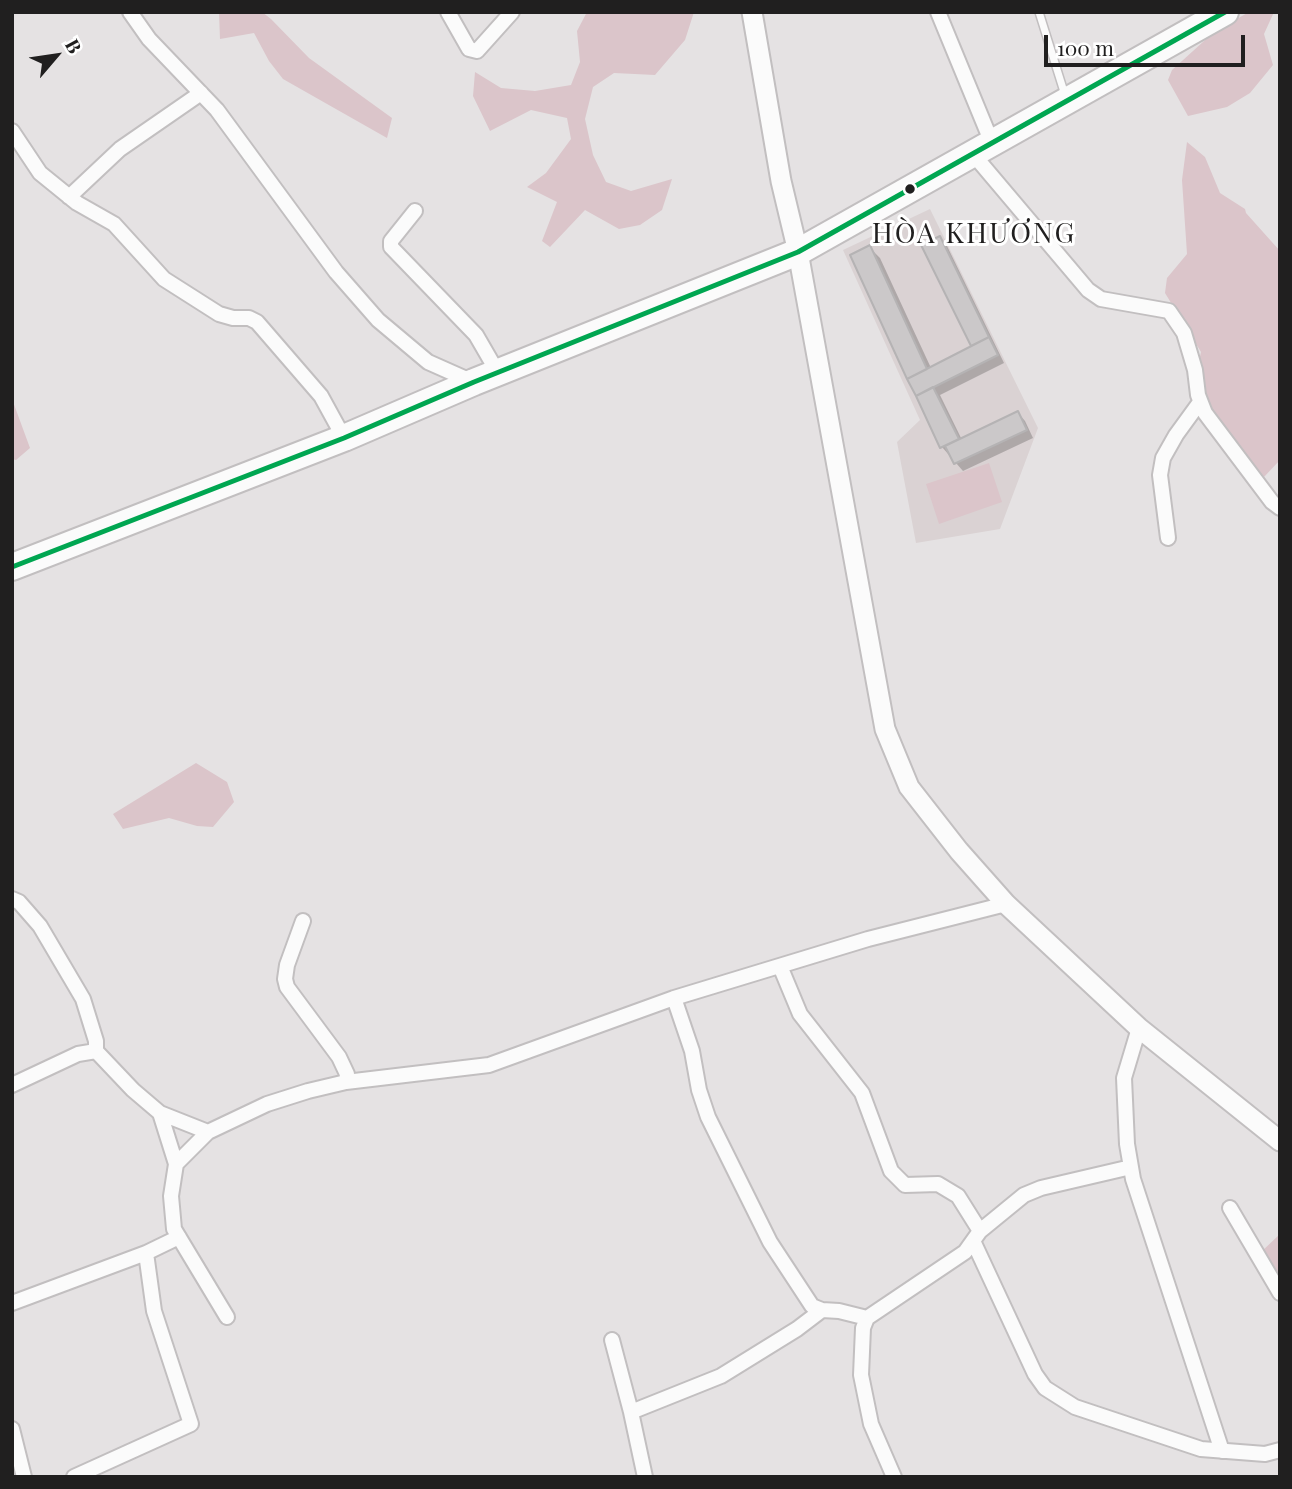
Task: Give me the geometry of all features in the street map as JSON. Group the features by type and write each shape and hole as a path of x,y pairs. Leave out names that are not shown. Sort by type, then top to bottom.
{"highway":[{"path":"12,567 344,438 486,377 798,251 1225,12"}],"street":[{"path":"130,12 149,38 217,110 336,272 378,320 428,362 486,377 476,335 391,247 391,241 415,211"},
{"path":"447,12 469,49 477,51 512,12"},
{"path":"752,12 884,729 909,787 959,851 1006,904 1139,1028 1280,1141"},
{"path":"938,12 982,149 1088,290 1101,299 1169,311 1184,333 1200,402 1219,433 1272,502 1280,508"},
{"path":"69,197 120,149 201,93"},
{"path":"12,131 40,173 69,197 114,224 164,279 219,314 233,318 249,318 257,322 321,396 344,438"},
{"path":"1168,538 1160,475 1163,457 1200,402"},
{"path":"12,899 19,902 40,926 83,999 96,1041 96,1051 160,1113 208,1132"},
{"path":"176,1164 208,1132 267,1104 346,1082 489,1065 674,998 779,965 1006,904"},
{"path":"303,920 287,965 285,979 287,986 338,1057 347,1074 346,1082"},
{"path":"779,965 800,1014 862,1093 891,1171 905,1185 938,1184 958,1196 1035,1374 1045,1388 1075,1407 1201,1449 1265,1454 1280,1450"},
{"path":"674,998 692,1051 699,1090 708,1117 770,1242 812,1306 867,1318"},
{"path":"1139,1028 1125,1078 1127,1144 1131,1167 1222,1451"},
{"path":"12,1085 78,1054 96,1051"},
{"path":"160,1113 176,1164 172,1216 178,1237 227,1317"},
{"path":"894,1477 871,1424 861,1375 863,1328 867,1318 919,1281 946,1266 1024,1195 1041,1188 1131,1167"},
{"path":"1230,1208 1280,1293"},
{"path":"12,1303 146,1254 178,1237"},
{"path":"74,1477 191,1424 154,1311 146,1254"},
{"path":"631,1412 721,1376 797,1329 822,1310"},
{"path":"612,1340 645,1477"},
{"path":"12,1429 24,1477"}],"lane":[{"path":"1040,12 1067,101"}],"shaded area":[{"path":"219,12 262,12 309,58 392,118 387,138 283,79 269,61 254,33 220,39"},
{"path":"587,12 694,12 685,40 655,75 614,73 593,87 585,119 593,155 606,182 631,191 672,179 662,210 640,225 619,229 585,210 550,247 542,241 557,202 527,187 546,173 571,139 567,118 531,110 490,131 473,96 475,72 501,88 535,91 571,85 580,62 577,31"},
{"path":"1249,12 1274,12 1264,34 1273,65 1250,93 1227,107 1188,116 1168,80 1172,70 1214,32"},
{"path":"1187,142 1205,157 1220,193 1245,209 1280,251 1280,460 1264,477 1193,388 1201,352 1165,293 1167,278 1187,254 1182,180"},
{"path":"930,209 1038,428 1000,529 916,543 897,442 920,420 843,250"},
{"path":"12,399 30,448 16,460 12,459"},
{"path":"989,463 1002,502 939,524 926,484"},
{"path":"196,763 227,782 234,802 213,827 197,826 169,818 123,829 113,814"},
{"path":"1280,1234 1280,1281 1260,1253"}],"building":[{"path":"940,236 989,337 971,346 921,245"},
{"path":"870,245 927,369 907,379 850,255"},
{"path":"989,337 998,355 916,396 907,379"},
{"path":"933,387 959,439 940,448 916,396"},
{"path":"1018,411 1027,430 954,464 945,446"}],"transit line":[{"path":"12,567 344,438 474,382 798,252 1225,12"}],"district":[{"name":"HÒA KHƯƠNG","path":"974,234"}]}
